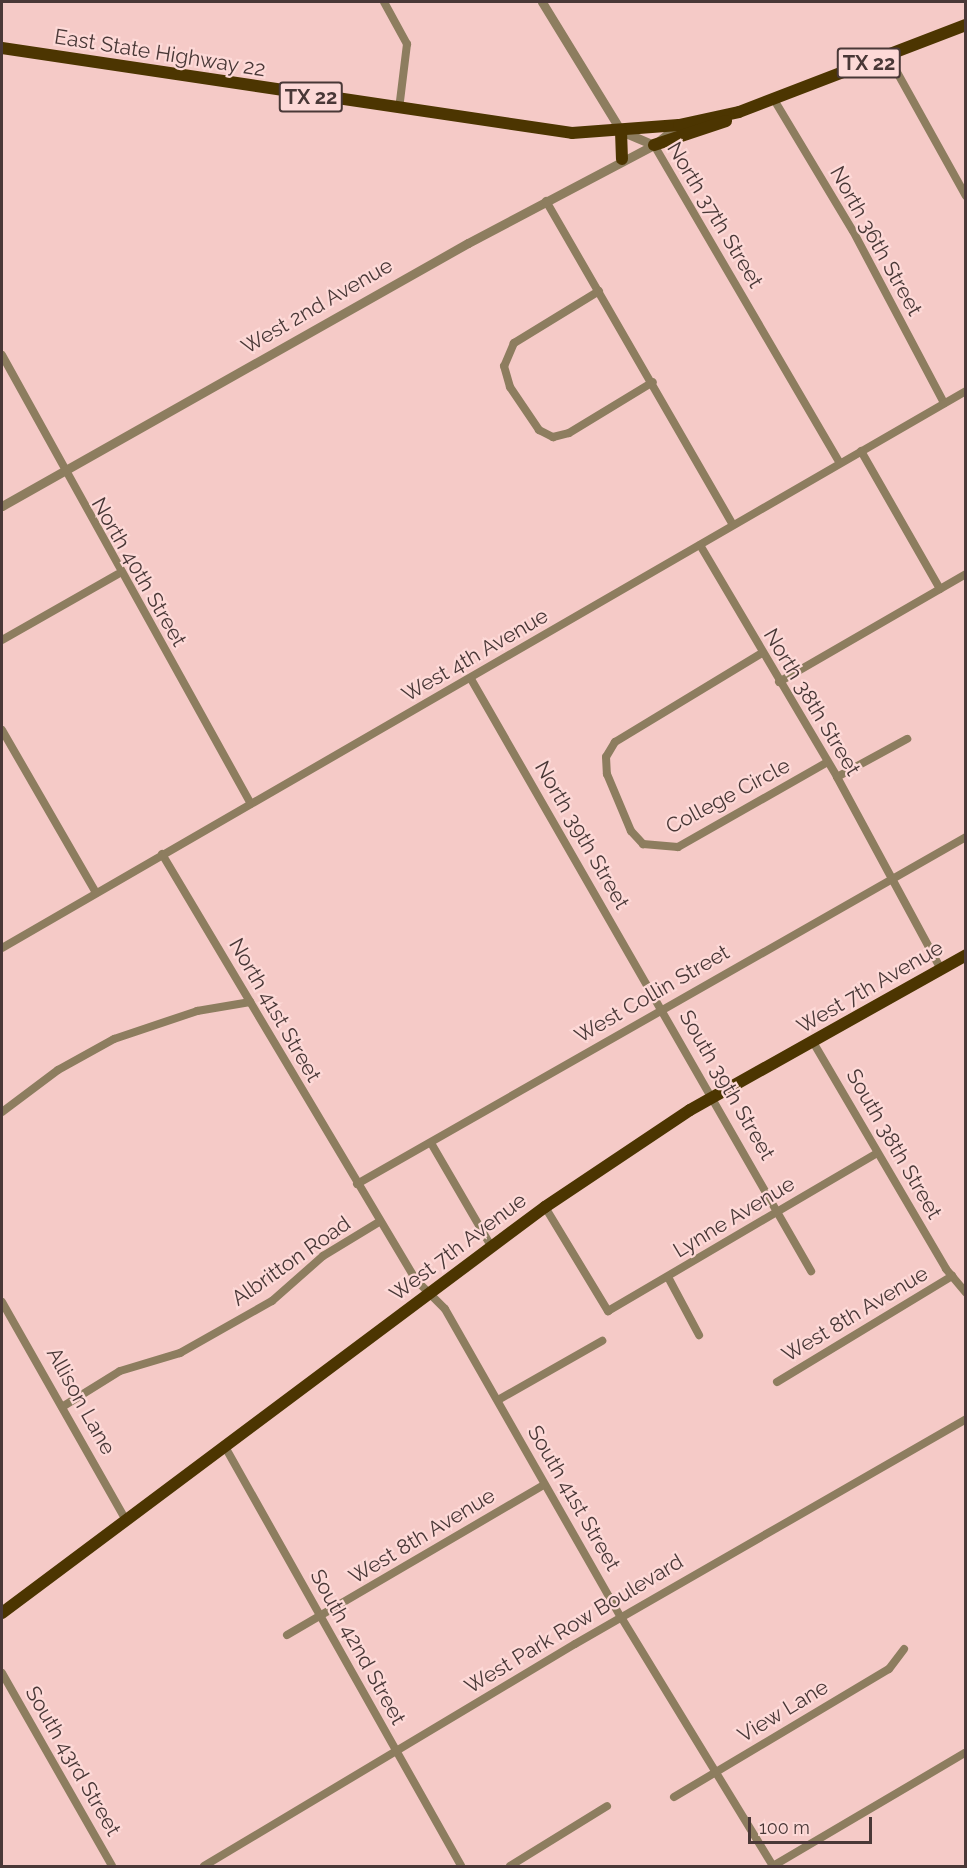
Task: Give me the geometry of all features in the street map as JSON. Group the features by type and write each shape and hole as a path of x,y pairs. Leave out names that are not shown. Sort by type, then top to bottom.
{"main road":[{"name":"TX 22","path":"773,99 966,25"},
{"name":"East State Highway 22","path":"2,48 520,129 621,131 680,124 739,112 773,99"},
{"path":"654,145 676,142 739,112"},
{"path":"621,131 622,159"},
{"name":"West 7th Avenue","path":"2,1613 544,1207 714,1096 966,955"}],"street":[{"path":"384,2 407,44 398,110"},
{"path":"542,2 621,131"},
{"path":"888,56 966,196"},
{"name":"North 36th Street","path":"773,99 853,231 944,403"},
{"name":"West 2nd Avenue","path":"2,506 546,201 622,159 654,145 680,124"},
{"name":"North 37th Street","path":"621,131 654,145 840,463"},
{"path":"546,201 653,382 733,525"},
{"path":"599,291 514,344 504,366 510,387 539,430 553,437 569,433 653,382"},
{"name":"North 40th Street","path":"2,355 118,574 251,804"},
{"name":"West 4th Avenue","path":"2,948 966,391"},
{"path":"861,451 940,589"},
{"name":"North 38th Street","path":"700,545 826,763 837,777 893,879"},
{"path":"2,640 118,574"},
{"path":"779,682 966,574"},
{"name":"College Circle","path":"762,653 615,742 606,757 606,774 631,831 643,844 678,847 826,763"},
{"name":"North 39th Street","path":"471,679 662,1009"},
{"path":"2,729 96,893"},
{"path":"837,777 907,739"},
{"name":"West Collin Street","path":"357,1184 966,837"},
{"name":"North 41st Street","path":"162,854 357,1184"},
{"path":"893,879 941,969"},
{"path":"2,1112 50,1075 114,1039 197,1011 250,1002"},
{"name":"South 39th Street","path":"662,1009 714,1096 811,1271"},
{"name":"South 38th Street","path":"813,1042 952,1276 966,1293"},
{"path":"431,1143 491,1246"},
{"name":"Lynne Avenue","path":"544,1207 608,1311 878,1153"},
{"name":"South 41st Street","path":"357,1184 428,1294 445,1309 621,1617 773,1866"},
{"name":"Albritton Road","path":"63,1407 120,1371 180,1353 272,1301 323,1256 380,1222"},
{"name":"West 8th Avenue","path":"777,1382 952,1276"},
{"path":"668,1277 699,1335"},
{"name":"Allison Lane","path":"2,1302 126,1520"},
{"path":"498,1400 602,1341"},
{"name":"West Park Row Boulevard","path":"204,1866 621,1617 966,1419"},
{"name":"South 42nd Street","path":"224,1445 321,1616 394,1752 461,1866"},
{"name":"West 8th Avenue","path":"287,1635 544,1485"},
{"name":"View Lane","path":"674,1797 889,1669 904,1649"},
{"name":"South 43rd Street","path":"2,1673 112,1866"},
{"path":"773,1866 965,1753"},
{"path":"510,1866 607,1806"}]}
